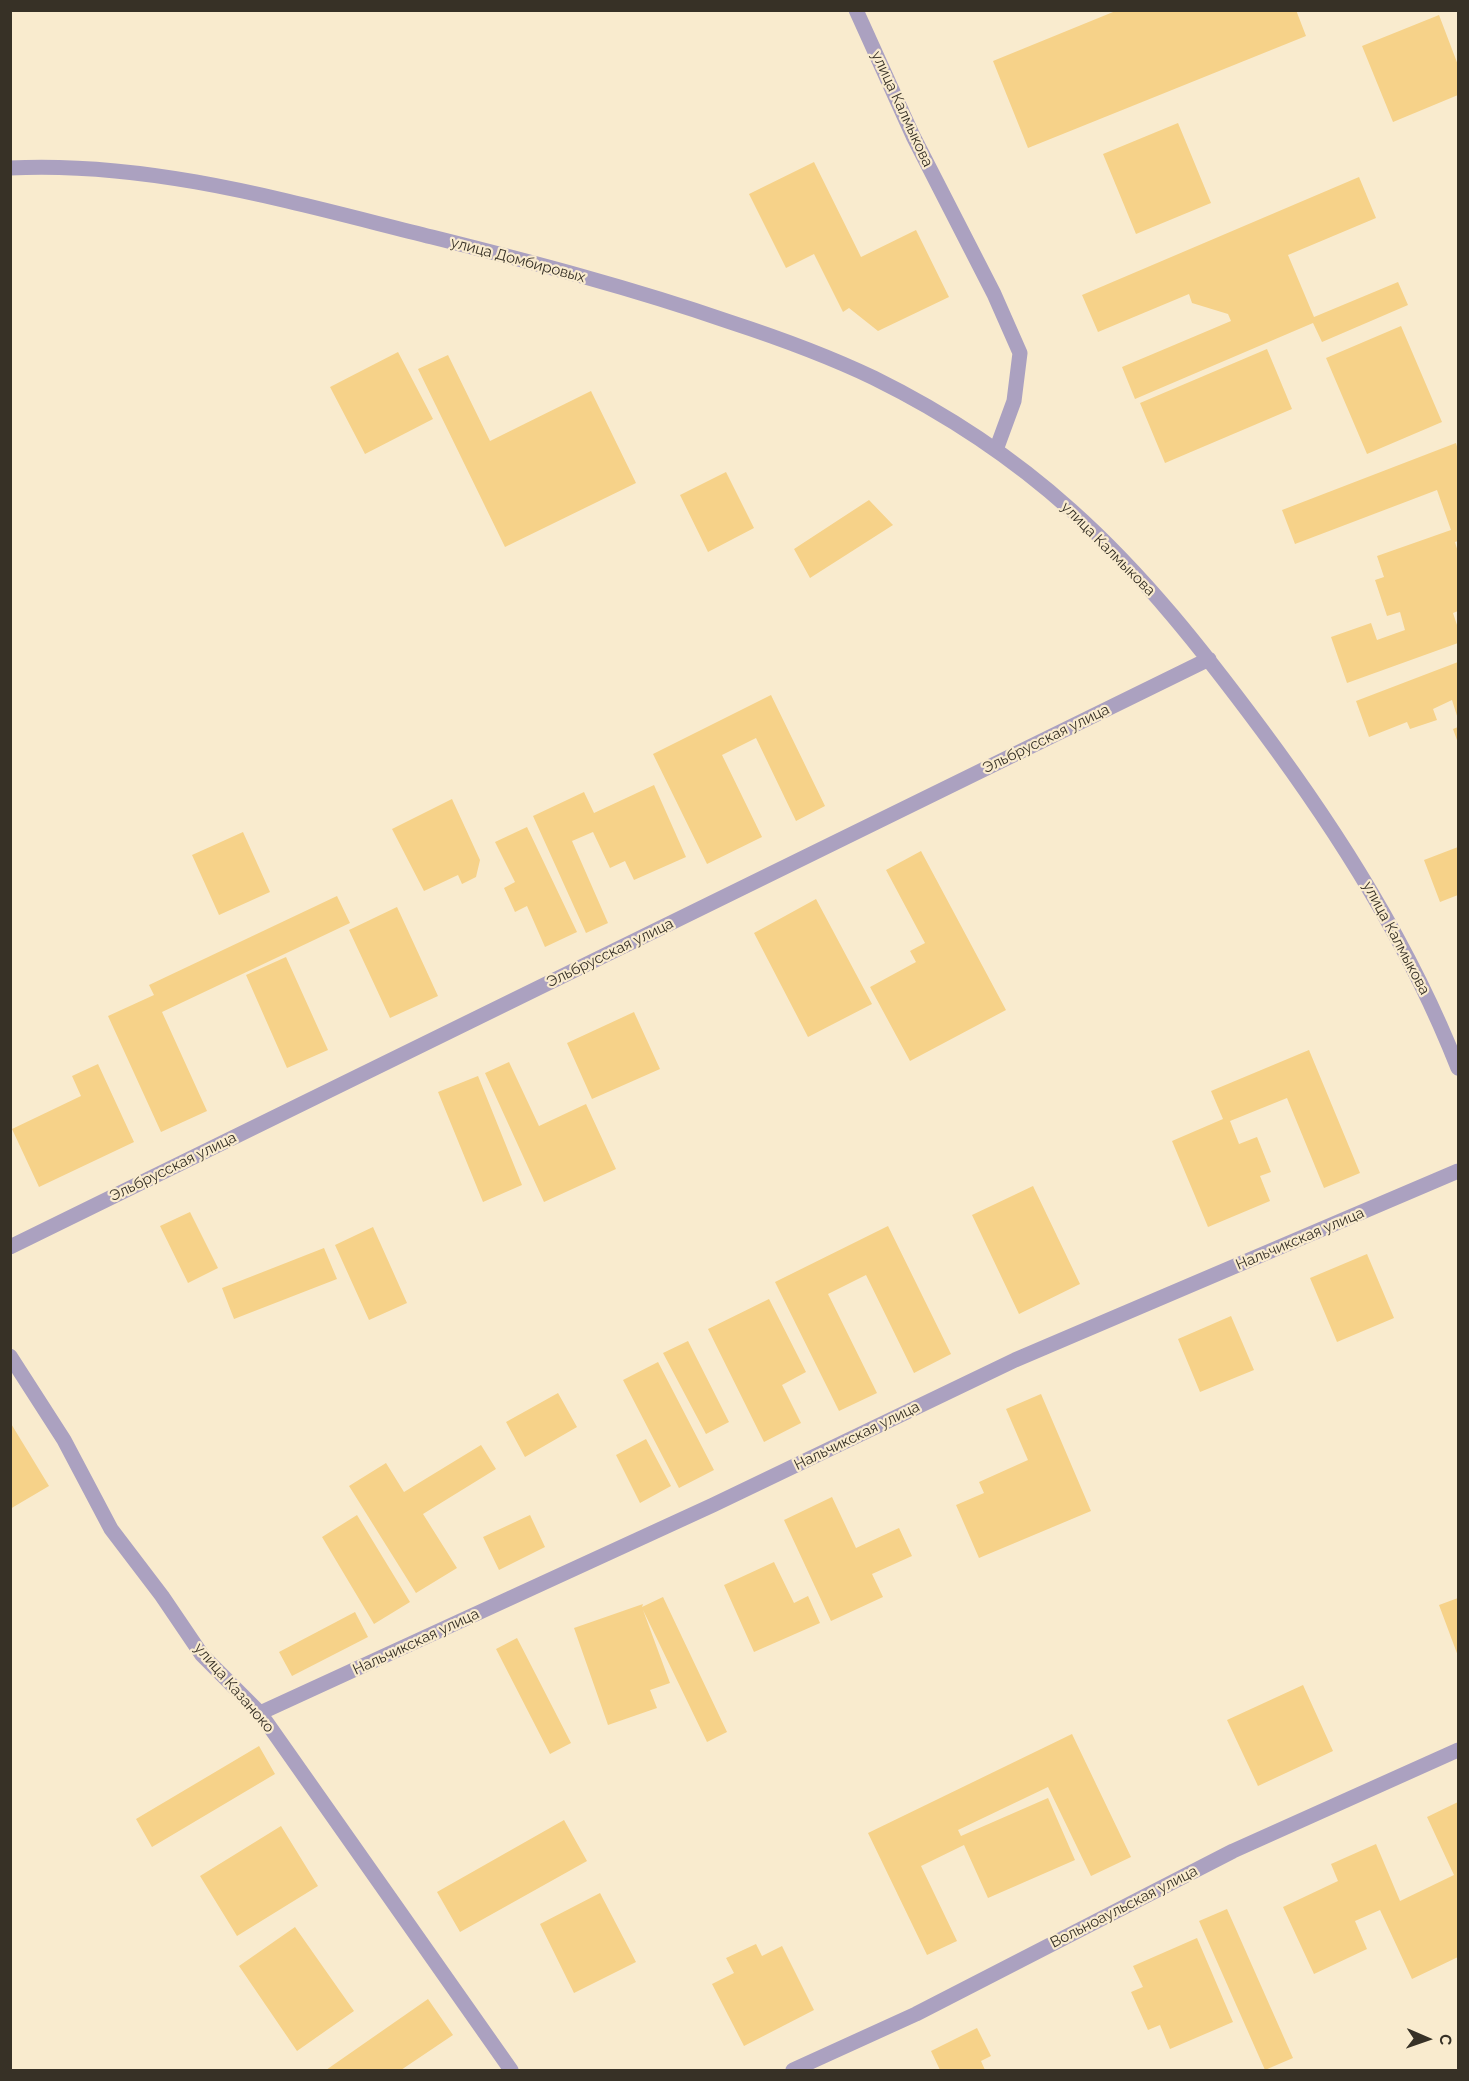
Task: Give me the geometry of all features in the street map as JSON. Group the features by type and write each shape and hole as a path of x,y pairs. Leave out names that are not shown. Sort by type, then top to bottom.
{"street":[{"name":"улица Калмыкова","path":"856,10 914,136 994,294 1020,353 1014,401 996,450 1070,509 1107,544 1152,592 1209,659 1324,817 1359,872 1422,983 1458,1068"},
{"name":"улица Домбировых","path":"10,168 34,166 113,170 165,176 273,198 473,247 665,299 780,339 873,378 939,414 996,450"},
{"name":"Эльбрусская улица","path":"10,1247 1209,659"},
{"name":"Нальчикская улица","path":"260,1713 713,1505 1015,1360 1458,1172"},
{"name":"улица Казаноко","path":"10,1356 64,1440 111,1529 162,1596 202,1655 260,1713 511,2070"},
{"name":"Вольноаульская улица","path":"793,2070 916,2014 1233,1851 1458,1750"}],"building":[{"path":"1118,10 1296,10 1306,36 1028,148 993,61"},
{"path":"1439,15 1458,65 1458,95 1393,122 1362,46"},
{"path":"1178,123 1211,203 1136,234 1103,154"},
{"path":"814,162 861,257 916,230 949,297 878,331 849,308 843,312 814,254 786,268 749,194"},
{"path":"1359,177 1376,218 1288,255 1314,317 1398,282 1408,305 1322,342 1313,323 1135,399 1122,367 1231,321 1228,314 1192,303 1189,294 1098,332 1082,295"},
{"path":"1401,326 1442,422 1367,454 1326,358"},
{"path":"1267,349 1292,409 1165,463 1140,403"},
{"path":"398,352 433,419 365,454 330,387"},
{"path":"448,355 490,441 591,391 636,483 505,547 418,369"},
{"path":"1456,443 1458,450 1458,541 1455,542 1458,552 1458,611 1453,613 1458,628 1458,643 1347,683 1331,637 1371,623 1377,640 1405,630 1400,612 1387,616 1375,580 1384,577 1377,556 1451,530 1437,490 1295,544 1282,510"},
{"path":"726,472 754,528 708,552 680,495"},
{"path":"869,500 893,525 810,578 794,549"},
{"path":"1458,662 1458,719 1452,700 1433,709 1437,720 1410,729 1407,722 1369,737 1356,701"},
{"path":"771,695 825,806 796,821 756,738 722,755 762,837 707,864 653,754"},
{"path":"1458,727 1458,743 1453,729"},
{"path":"654,785 686,857 634,880 625,861 610,868 593,832 572,841 608,923 586,933 533,816 584,792 594,813"},
{"path":"452,799 480,860 476,877 462,884 458,875 424,891 392,829"},
{"path":"527,827 577,932 545,947 527,906 515,912 504,888 515,882 495,842"},
{"path":"243,832 270,892 219,915 192,855"},
{"path":"1458,847 1458,895 1440,902 1424,860"},
{"path":"921,851 1006,1010 910,1061 870,987 916,962 910,951 925,943 886,870"},
{"path":"337,896 350,923 162,1012 207,1111 161,1132 108,1016 154,995 149,985"},
{"path":"816,899 872,1004 808,1037 754,933"},
{"path":"397,907 438,996 390,1018 349,930"},
{"path":"286,957 328,1050 287,1068 246,975"},
{"path":"634,1012 660,1069 592,1099 567,1043"},
{"path":"1309,1050 1360,1173 1324,1188 1287,1098 1230,1121 1239,1144 1257,1137 1271,1172 1260,1176 1270,1201 1208,1227 1172,1141 1223,1119 1211,1091"},
{"path":"509,1062 539,1126 586,1104 616,1169 544,1202 485,1073"},
{"path":"98,1064 134,1142 39,1187 12,1129 81,1096 72,1076"},
{"path":"478,1076 522,1185 483,1202 438,1092"},
{"path":"1033,1186 1080,1284 1019,1314 972,1215"},
{"path":"190,1212 218,1268 188,1283 160,1226"},
{"path":"888,1226 951,1354 914,1373 866,1275 828,1294 877,1393 839,1411 775,1282"},
{"path":"373,1227 407,1303 369,1320 335,1245"},
{"path":"324,1248 337,1279 234,1319 222,1288"},
{"path":"1367,1254 1394,1318 1337,1342 1310,1278"},
{"path":"769,1299 806,1372 782,1385 801,1423 764,1442 708,1329"},
{"path":"1231,1316 1254,1370 1200,1392 1178,1339"},
{"path":"688,1341 729,1422 706,1434 663,1353"},
{"path":"658,1362 714,1470 679,1488 623,1380"},
{"path":"558,1393 577,1427 525,1457 506,1422"},
{"path":"1041,1394 1091,1511 979,1558 956,1505 984,1493 979,1482 1028,1460 1006,1409"},
{"path":"10,1422 49,1486 10,1509"},
{"path":"646,1439 671,1486 640,1503 616,1455"},
{"path":"481,1445 496,1469 423,1514 457,1568 416,1593 349,1486 386,1463 404,1492"},
{"path":"832,1497 856,1548 899,1528 912,1556 872,1574 883,1597 831,1621 784,1520"},
{"path":"357,1515 410,1602 374,1624 322,1537"},
{"path":"530,1515 545,1547 499,1570 483,1537"},
{"path":"774,1562 794,1603 808,1596 820,1623 754,1652 724,1585"},
{"path":"663,1597 727,1732 707,1742 643,1610 670,1683 650,1690 657,1708 608,1725 574,1628 643,1604 642,1607"},
{"path":"1458,1598 1458,1656 1439,1605"},
{"path":"355,1612 368,1637 292,1676 279,1652"},
{"path":"517,1638 571,1743 550,1754 496,1649"},
{"path":"1303,1685 1333,1751 1258,1786 1227,1720"},
{"path":"1072,1734 1131,1857 1091,1876 1048,1787 958,1830 961,1836 1048,1798 1075,1860 988,1898 964,1845 921,1866 957,1941 927,1955 868,1833"},
{"path":"259,1746 275,1774 152,1847 136,1819"},
{"path":"1458,1802 1458,1957 1412,1979 1380,1910 1355,1921 1367,1949 1314,1974 1283,1907 1338,1881 1331,1864 1376,1844 1400,1901 1454,1875 1427,1817"},
{"path":"564,1820 587,1861 460,1932 437,1892"},
{"path":"281,1826 318,1886 237,1936 200,1876"},
{"path":"600,1893 636,1962 574,1993 540,1924"},
{"path":"1227,1909 1293,2058 1265,2070 1199,1921"},
{"path":"295,1927 354,2011 297,2051 239,1966"},
{"path":"1197,1938 1233,2022 1170,2049 1160,2025 1148,2030 1131,1992 1143,1987 1133,1966"},
{"path":"756,1944 762,1956 782,1946 814,2010 744,2046 712,1984 734,1973 726,1958"},
{"path":"428,1999 453,2035 401,2070 326,2070"},
{"path":"977,2028 991,2056 981,2061 985,2070 940,2070 931,2051"}]}
